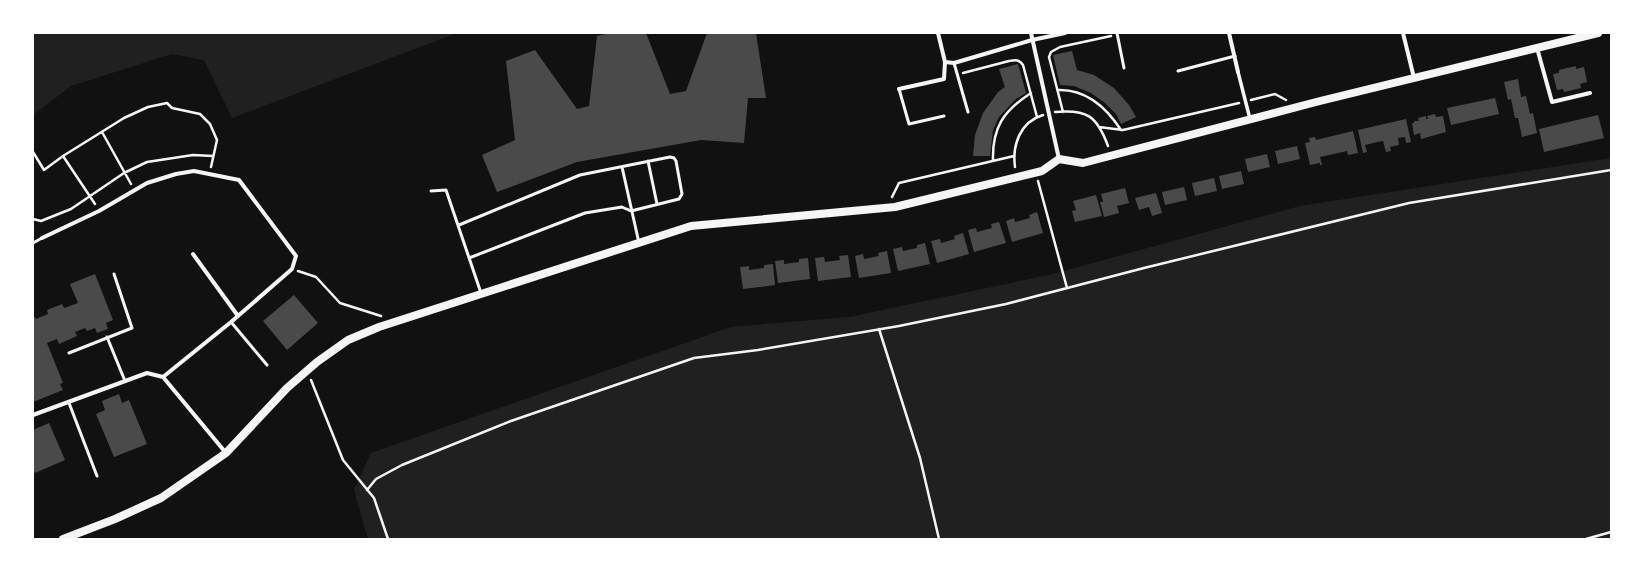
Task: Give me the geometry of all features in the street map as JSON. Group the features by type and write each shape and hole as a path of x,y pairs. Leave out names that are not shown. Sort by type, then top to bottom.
{"main road":[{"path":"63,539 115,519 161,498 226,453 287,388 316,362 348,340 392,323 691,226 896,207 1036,173 1042,171 1059,159 1083,163 1296,107 1598,33"}],"street":[{"path":"899,89 944,79 945,62 938,33"},
{"path":"1031,33 1059,159"},
{"path":"945,62 954,63 1032,40 1065,33"},
{"path":"1229,33 1250,119"},
{"path":"1403,33 1414,78"},
{"path":"1537,48 1552,102 1590,93"},
{"path":"42,238 99,211 147,183 176,174 194,170 239,180 296,256 292,269 231,322 163,377"},
{"path":"193,254 238,316"},
{"path":"33,415 147,373 163,377 226,453"}],"lane":[{"path":"1117,34 1124,68"},
{"path":"1178,71 1234,56"},
{"path":"954,63 968,112"},
{"path":"899,89 908,124 944,116"},
{"path":"459,224 580,174 670,157 674,158 676,161 682,196 679,199 631,211 622,207 585,213 469,258"},
{"path":"648,161 657,204"},
{"path":"622,167 639,243"},
{"path":"431,191 446,190 459,224 482,295"},
{"path":"33,242 42,238"},
{"path":"69,353 132,328 114,274"},
{"path":"231,322 267,365"},
{"path":"107,338 125,381"},
{"path":"69,403 97,476"}],"path":[{"path":"1063,112 1050,57 1051,52 1060,47 1117,34"},
{"path":"958,75 1016,60 1021,62 1038,117"},
{"path":"1058,90 1076,91 1093,100 1105,108 1121,130"},
{"path":"993,161 992,145 999,125 1009,110 1018,101 1031,93"},
{"path":"1099,127 1121,130 1275,94 1296,107"},
{"path":"33,152 44,170 63,156 124,118 148,106 167,103 172,108 200,114 210,124 217,140 210,173"},
{"path":"102,132 134,190"},
{"path":"33,219 42,221 71,209 124,173 146,162 193,155 213,156"},
{"path":"63,156 91,196 99,211"},
{"path":"887,208 899,183 1014,156"},
{"path":"368,490 376,479 402,465 511,421 694,358 758,350 880,329 1006,304 1409,203 1611,170"},
{"path":"1036,173 1067,288"},
{"path":"292,269 316,277 340,303 382,316 392,323"},
{"path":"880,329 920,458 939,539"},
{"path":"307,370 343,460 374,498 388,539"},
{"path":"1586,539 1611,532"}],"shaded area":[{"path":"33,33 457,33 232,118 204,60 172,54 71,86 33,115"},
{"path":"1611,158 1611,539 368,539 354,490 371,453 731,327 849,317 1053,274 1300,206"}],"building":[{"path":"610,33 646,33 670,94 686,91 707,33 756,33 766,98 748,98 744,143 701,140 577,162 497,192 482,155 515,140 506,61 535,50 577,109 589,106 597,36"},
{"path":"1072,51 1077,70 1094,75 1114,88 1129,105 1136,117 1121,124 1116,114 1105,103 1091,93 1074,86 1060,85 1053,55"},
{"path":"1018,64 1026,93 1016,99 999,117 993,130 990,156 973,156 975,135 983,113 998,92 1005,87 999,69"},
{"path":"1576,66 1576,69 1584,67 1587,82 1580,84 1581,88 1564,92 1563,89 1557,90 1553,74 1559,73 1559,70"},
{"path":"1518,79 1521,97 1526,96 1530,114 1533,113 1537,133 1522,137 1518,118 1515,118 1511,99 1508,100 1504,82"},
{"path":"1495,98 1499,114 1451,125 1447,108"},
{"path":"1435,114 1436,117 1443,116 1446,132 1421,139 1420,133 1414,135 1412,123 1414,123 1414,121 1419,121 1418,118 1426,116 1426,119 1428,119 1427,116"},
{"path":"1598,115 1604,138 1544,152 1539,129"},
{"path":"1406,119 1411,142 1406,143 1405,137 1398,138 1399,145 1390,147 1391,151 1386,152 1383,141 1373,143 1365,145 1367,152 1363,153 1358,130"},
{"path":"1353,131 1358,153 1348,155 1347,151 1320,157 1322,165 1320,165 1320,163 1310,165 1305,143 1310,142 1309,138 1315,137 1316,140"},
{"path":"1297,146 1300,159 1278,164 1275,151"},
{"path":"1267,154 1270,167 1248,172 1245,159"},
{"path":"1241,171 1244,184 1222,189 1219,176"},
{"path":"1214,178 1217,191 1195,196 1192,183"},
{"path":"1184,187 1187,200 1165,205 1162,192"},
{"path":"1125,188 1129,203 1117,206 1119,213 1104,217 1100,202 1103,202 1101,194"},
{"path":"1156,193 1162,213 1152,216 1149,207 1139,210 1135,198"},
{"path":"1096,195 1102,216 1075,222 1072,211 1076,210 1073,201"},
{"path":"1037,212 1043,233 1012,242 1006,221 1014,218 1015,222 1030,218 1029,215"},
{"path":"999,222 1006,243 974,252 968,230 976,228 977,232 992,228 991,224"},
{"path":"963,233 969,254 937,263 931,241 940,239 941,243 955,239 954,236"},
{"path":"925,243 930,264 898,271 893,249 902,247 903,251 917,248 917,245"},
{"path":"887,251 891,273 859,278 855,256 863,254 864,259 879,256 878,253"},
{"path":"848,255 851,277 818,281 815,258 824,257 825,262 840,260 839,256"},
{"path":"808,258 810,279 778,283 775,261 784,260 784,264 799,262 799,259"},
{"path":"773,264 775,285 743,289 740,267 749,266 749,270 764,268 764,265"},
{"path":"95,274 113,320 106,323 108,329 97,333 95,328 87,331 85,328 75,332 77,336 59,344 57,339 47,343 63,383 60,384 63,390 33,402 33,318 35,317 36,319 48,314 47,310 62,304 64,308 78,303 70,284"},
{"path":"294,295 318,323 287,350 263,321"},
{"path":"119,394 122,403 129,400 147,444 114,457 96,414 105,410 102,401"},
{"path":"49,423 65,460 35,473 33,470 33,430"}]}
